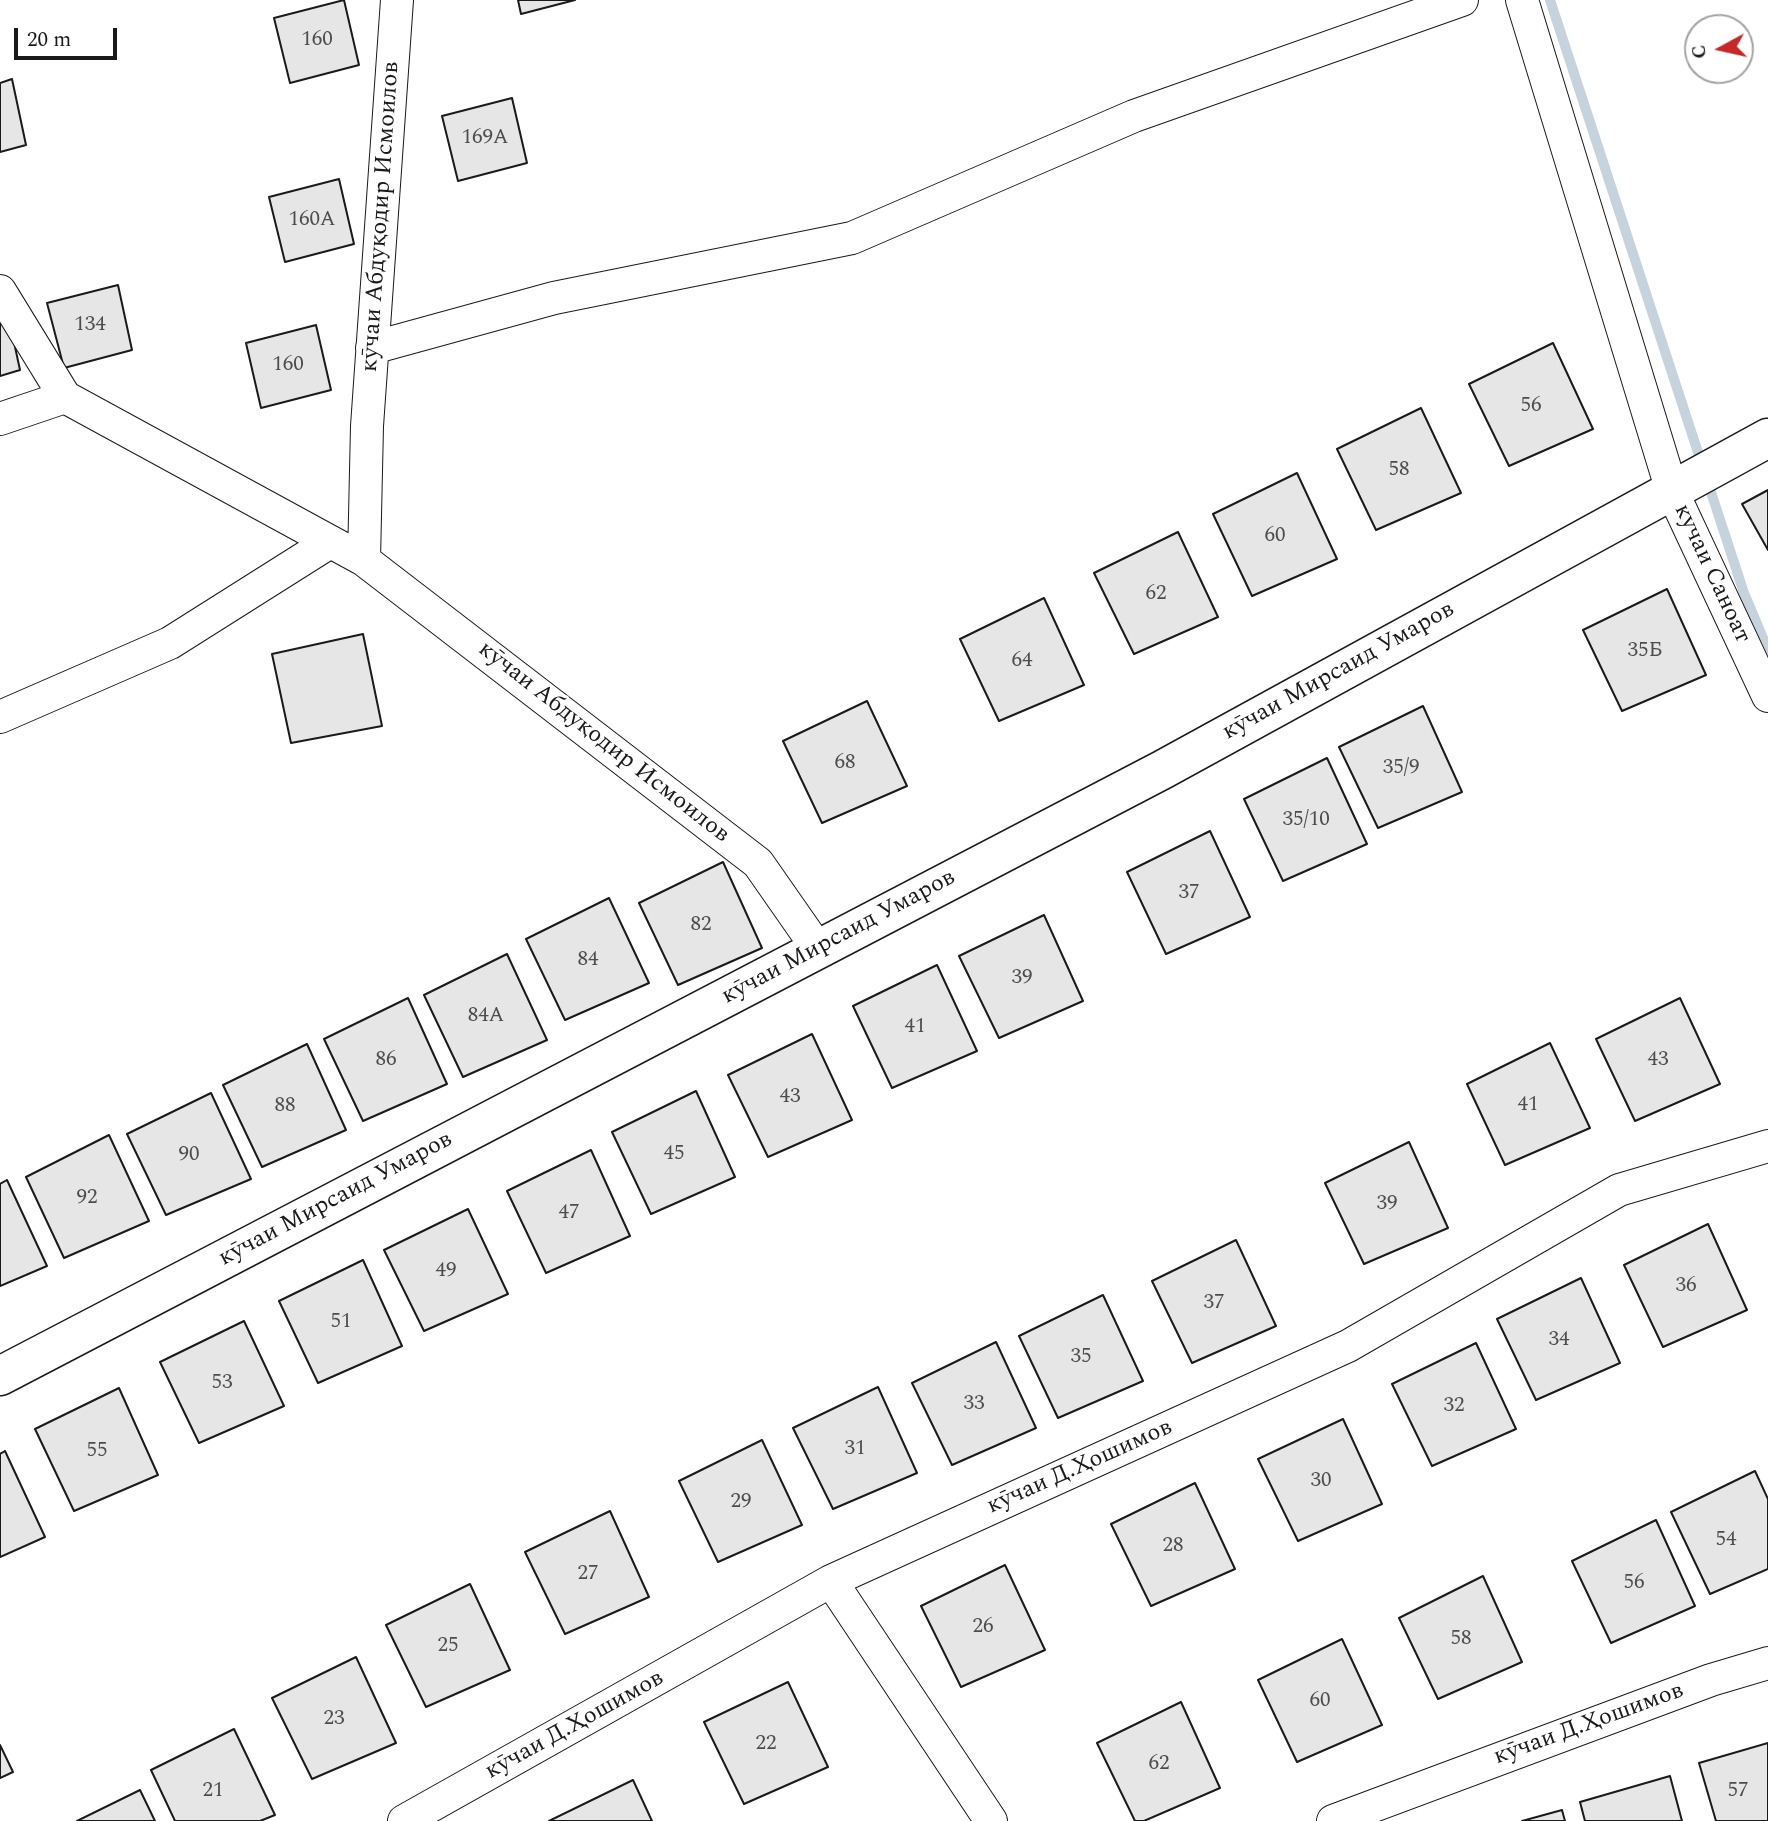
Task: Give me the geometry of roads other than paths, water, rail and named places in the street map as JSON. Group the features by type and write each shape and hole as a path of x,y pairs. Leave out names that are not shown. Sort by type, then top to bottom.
{"street":[{"name":"кӯчаи Абдуқодир Исмоилов","path":"364,560 367,426 397,0"},
{"path":"372,348 554,298 852,238 1134,116 1462,0"},
{"name":"кучаи Саноат","path":"1522,0 1694,478 1768,696"},
{"name":"кӯчаи Абдуқодир Исмоилов","path":"0,291 65,397 364,560 758,863 818,949"},
{"path":"0,419 65,397"},
{"name":"кӯчаи Мирсаид Умаров","path":"0,1376 1161,770 1768,438"},
{"path":"0,717 170,643 330,542"},
{"name":"кӯчаи Д.Ҳошимов","path":"404,1821 831,1581 1348,1346 1619,1190 1768,1146"},
{"path":"831,1581 992,1821"},
{"name":"кӯчаи Д.Ҳошимов","path":"1333,1821 1712,1680 1768,1663"}],"waterway":[{"path":"1550,0 1744,593 1768,650"}]}
